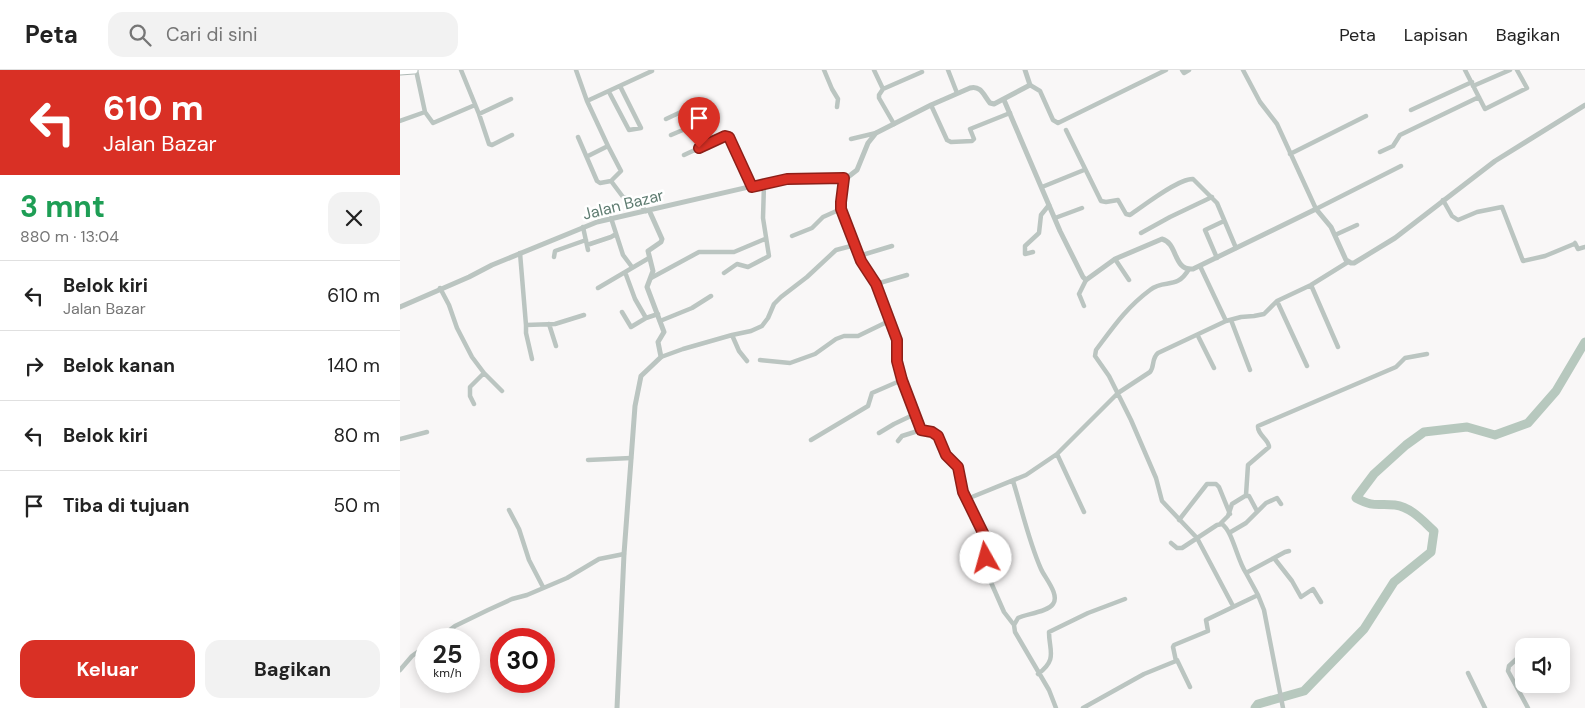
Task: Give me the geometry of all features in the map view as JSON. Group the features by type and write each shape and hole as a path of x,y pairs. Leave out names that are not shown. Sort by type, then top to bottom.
{"main road":[{"path":"400,71 415,70"}],"street":[{"path":"415,70 425,112 433,123 475,104"},
{"path":"461,70 490,145 512,135"},
{"path":"576,70 587,101 621,171 610,181 600,183 578,137"},
{"path":"824,70 838,99 837,107"},
{"path":"874,70 883,89"},
{"path":"948,70 957,93"},
{"path":"1025,70 1030,85 1039,90 1053,120 1058,123 1166,70"},
{"path":"1182,70 1184,73 1189,70"},
{"path":"1243,70 1260,102 1277,124 1316,209 1326,220 1348,262"},
{"path":"1465,70 1485,109 1527,88 1516,70"},
{"path":"1411,110 1510,70"},
{"path":"587,101 652,71"},
{"path":"894,124 878,94 883,89 922,72"},
{"path":"851,139 876,133 931,105 970,88 977,87 991,104 1004,100 1030,85"},
{"path":"609,92 629,130 641,128 620,86"},
{"path":"1380,152 1393,146 1400,135 1479,97"},
{"path":"479,114 511,99"},
{"path":"1004,100 1054,218 1082,278 1086,280"},
{"path":"967,499 1026,475 1056,454 1118,393 1150,372 1156,355 1228,320 1260,316 1277,301 1311,285 1348,262 1354,263 1387,243 1495,161 1585,104"},
{"path":"666,119 696,105 713,141"},
{"path":"931,105 945,137 951,142 972,141 974,139 971,128 1010,113"},
{"path":"400,121 425,112"},
{"path":"1290,154 1366,116"},
{"path":"671,135 704,121"},
{"path":"1066,130 1084,170 1101,201 1118,200 1129,216 1161,194 1189,179 1195,180 1219,207 1236,248"},
{"path":"876,133 868,143 860,164 854,173 844,178 841,209 864,268 876,284 897,340 897,361 902,380 921,430"},
{"path":"684,155 725,136 729,137 750,182"},
{"path":"588,156 608,146"},
{"path":"1084,306 1079,294 1086,280 1115,258 1160,240 1165,240 1180,264 1189,269 1200,266 1401,166"},
{"path":"1042,187 1084,170"},
{"name":"Jalan Bazar","path":"400,307 520,253 583,227 611,218 648,211 750,182 764,184 787,179 844,178"},
{"path":"610,181 623,197 636,200 648,211 662,239 661,242 649,249 653,271 647,287 664,332 658,342 661,357"},
{"path":"737,264 748,267 768,257 763,218 764,184"},
{"path":"1141,233 1212,197"},
{"path":"1443,200 1452,216 1458,220 1477,212 1502,207 1523,261 1544,256 1575,243 1578,250 1585,247"},
{"path":"1033,252 1025,254 1025,246 1039,233 1041,215 1049,205"},
{"path":"1054,218 1082,208"},
{"path":"792,236 812,228 823,217 841,209"},
{"path":"611,218 624,255 632,268"},
{"path":"1217,258 1205,230 1224,220"},
{"path":"1335,235 1357,225"},
{"path":"583,227 587,245"},
{"path":"554,257 556,251 587,245 616,234"},
{"path":"651,278 702,251 734,252 765,239"},
{"path":"617,708 624,554 639,378 642,373 661,357 683,349 751,331 762,326 774,304 781,297 811,274 836,250 855,245"},
{"path":"859,256 892,246"},
{"path":"734,252 737,264"},
{"path":"520,253 526,333 532,359"},
{"path":"598,288 650,258"},
{"path":"1115,258 1129,280"},
{"path":"724,274 737,264"},
{"path":"1200,266 1228,320 1250,370"},
{"path":"1189,269 1184,278 1178,282 1153,287 1119,318 1096,350 1095,358 1109,376 1118,393 1156,478 1162,501 1197,538 1233,606"},
{"path":"625,272 646,318"},
{"path":"876,284 907,275"},
{"path":"1311,285 1338,347"},
{"path":"440,288 450,305 457,328 472,357 484,373 502,390"},
{"path":"660,321 692,308 711,296"},
{"path":"1277,301 1307,366"},
{"path":"622,312 631,327 646,318 658,314"},
{"path":"526,325 549,324 584,316"},
{"path":"760,360 790,362 815,354 836,339 844,336 858,336 889,321"},
{"path":"549,324 556,346"},
{"path":"732,335 739,351 748,361"},
{"path":"1198,336 1214,368"},
{"path":"1246,495 1248,465 1270,447 1258,430 1258,426 1396,367 1405,358 1427,354"},
{"path":"474,404 470,396 470,387 484,373"},
{"path":"811,440 868,406 872,392 902,380"},
{"path":"879,433 915,414"},
{"path":"898,441 902,436 921,430 932,432 938,436 946,455 958,467 967,499 986,539 987,549 984,566 1004,612 1014,625 1018,638 1049,690 1056,708"},
{"path":"400,439 427,432"},
{"path":"1056,454 1084,512"},
{"path":"588,460 631,458"},
{"path":"1013,481 1036,556 1055,599 1052,606 1022,616 1018,618 1014,625"},
{"path":"1179,520 1206,484 1216,484 1219,487 1230,514"},
{"path":"1246,495 1257,510"},
{"path":"1171,543 1180,549 1220,524 1230,514 1232,504 1246,495"},
{"path":"1228,533 1246,523 1266,503 1276,498 1281,504"},
{"path":"509,510 519,529 529,560 542,587"},
{"path":"1220,524 1226,528 1239,561 1258,595 1266,616 1283,706"},
{"path":"1246,573 1289,552"},
{"path":"454,628 468,619 512,599 527,595 567,578 599,559 624,554"},
{"path":"1274,558 1292,581 1301,597 1313,589 1321,602"},
{"path":"1190,687 1177,660 1174,645 1208,631 1207,620 1258,595"},
{"path":"1038,674 1046,668 1050,661 1052,653 1049,632 1088,613 1126,599"},
{"path":"400,670 415,654"},
{"path":"1086,707 1144,674 1177,660"},
{"path":"1515,660 1509,666 1508,671 1515,685"},
{"path":"1468,673 1485,708"},
{"path":"1519,693 1526,707"}],"waterway":[{"path":"1255,708 1258,704 1304,691 1364,629 1394,582 1431,552 1434,531 1411,511 1401,506 1372,504 1356,498 1374,474 1406,445 1424,432 1467,427 1495,435 1528,423 1556,391 1585,342"}],"route":[{"path":"699,148 725,136 732,139 752,187 787,179 844,178 841,193 841,209 864,268 876,284 897,340 897,361 907,396 921,430 932,432 938,436 946,455 958,467 963,492 986,539 986,558"}]}
